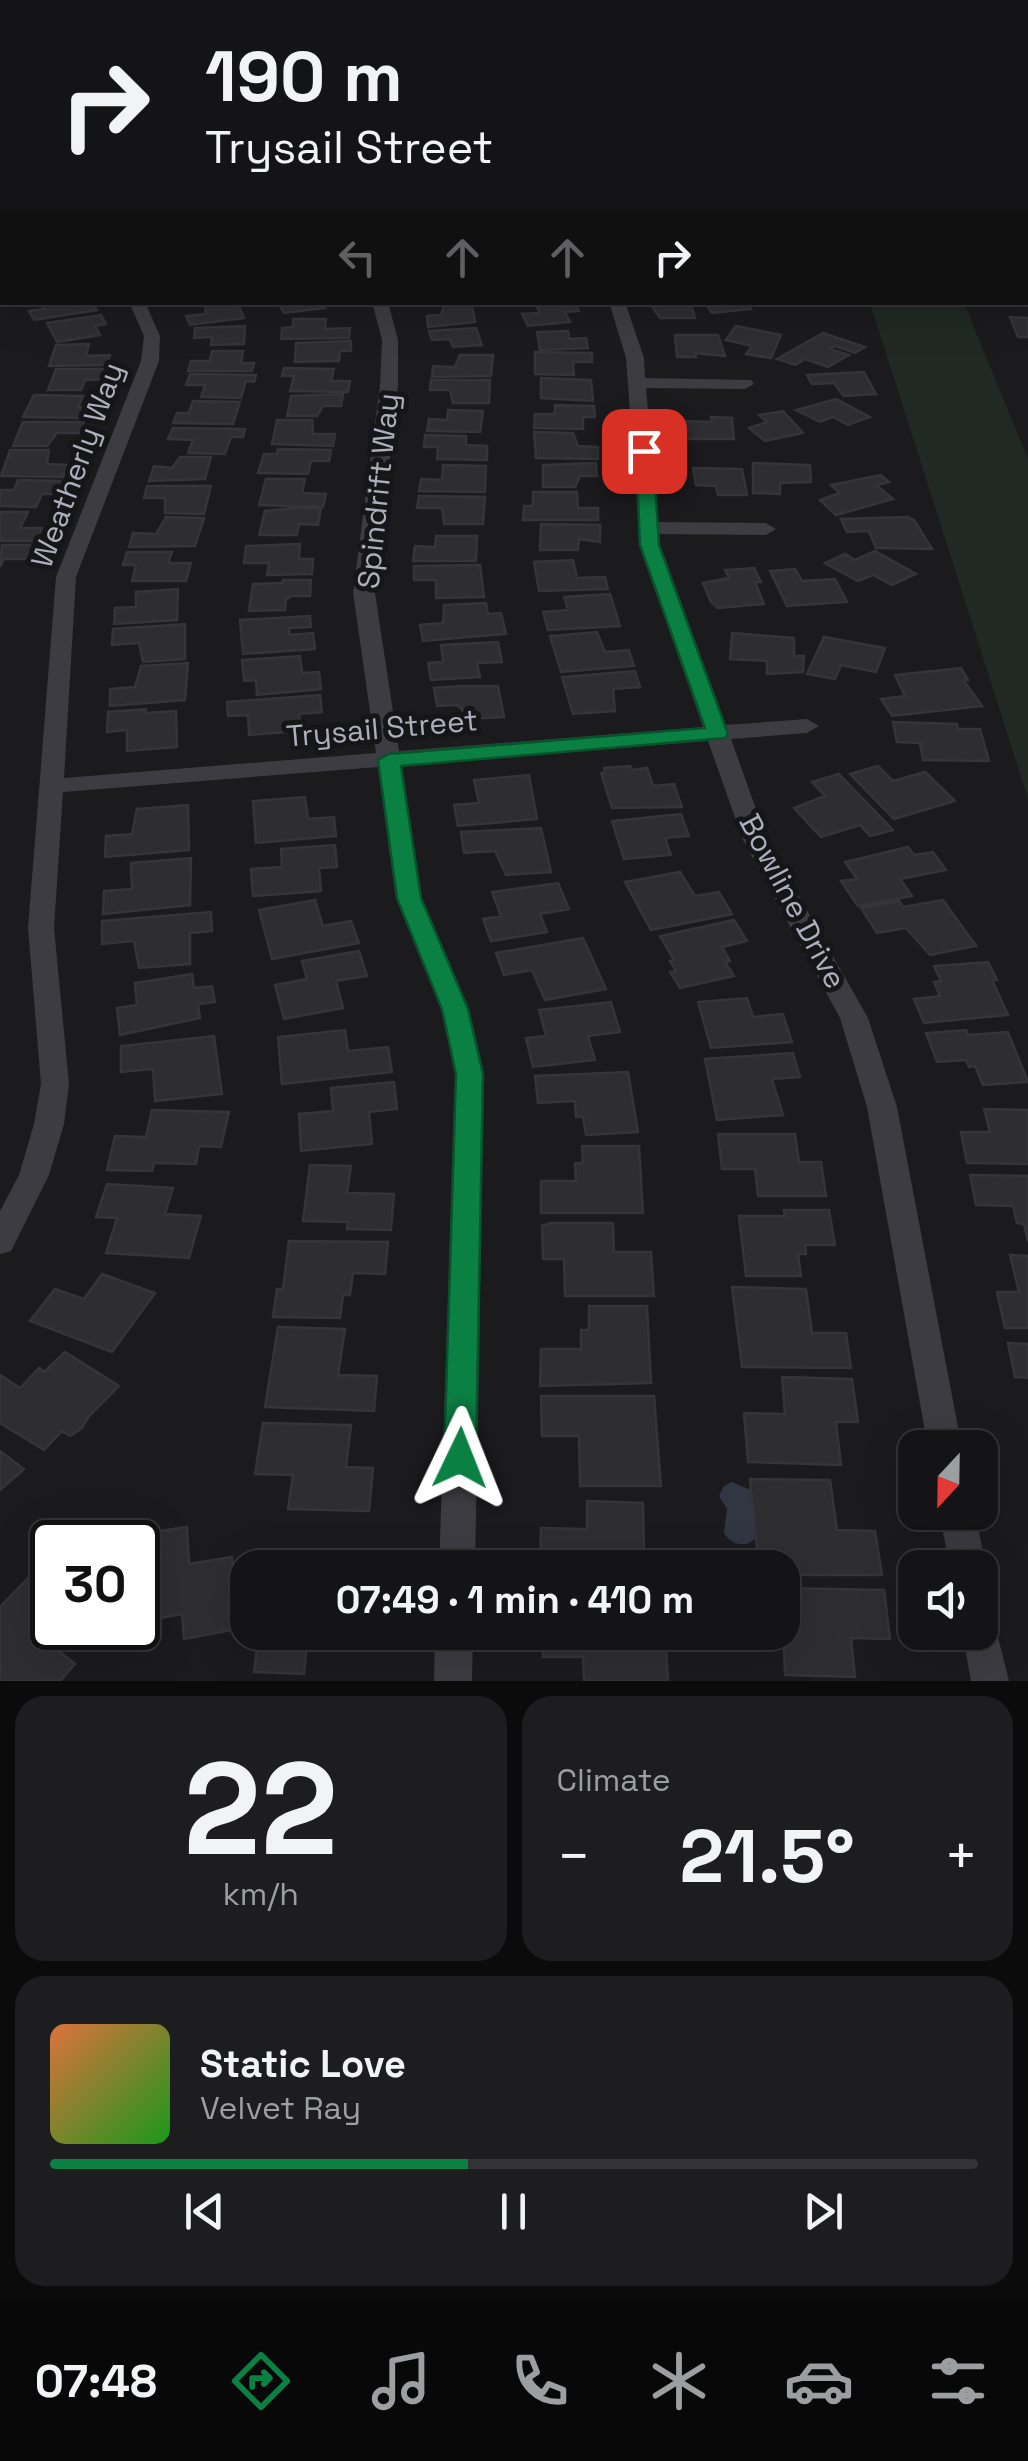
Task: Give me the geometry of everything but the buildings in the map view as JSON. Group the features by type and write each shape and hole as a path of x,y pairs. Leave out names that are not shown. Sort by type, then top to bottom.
{"street":[{"name":"Weatherly Way","path":"0,1242 34,1176 49,1124 54,1084 41,928 66,577 150,361 152,336 138,305"},
{"name":"Spindrift Way","path":"381,305 390,340 390,385 380,439 364,593 409,898 455,1009 470,1074 457,1550"},
{"name":"Bowline Drive","path":"618,305 635,358 650,545 755,840 854,1018 882,1106 941,1430"},
{"path":"638,383 745,384"},
{"path":"648,528 766,530"},
{"name":"Trysail Street","path":"52,786 807,726"},
{"path":"453,1681 454,1650"},
{"path":"984,1650 990,1681"}],"shaded area":[{"path":"871,305 965,305 1028,459 1028,799"},
{"path":"732,1482 751,1490 755,1539 747,1544 734,1543 724,1533 727,1509 719,1496 724,1486"}],"route":[{"path":"460,1458 470,1074 455,1009 409,898 389,760 718,734 650,545 644,451"}]}
